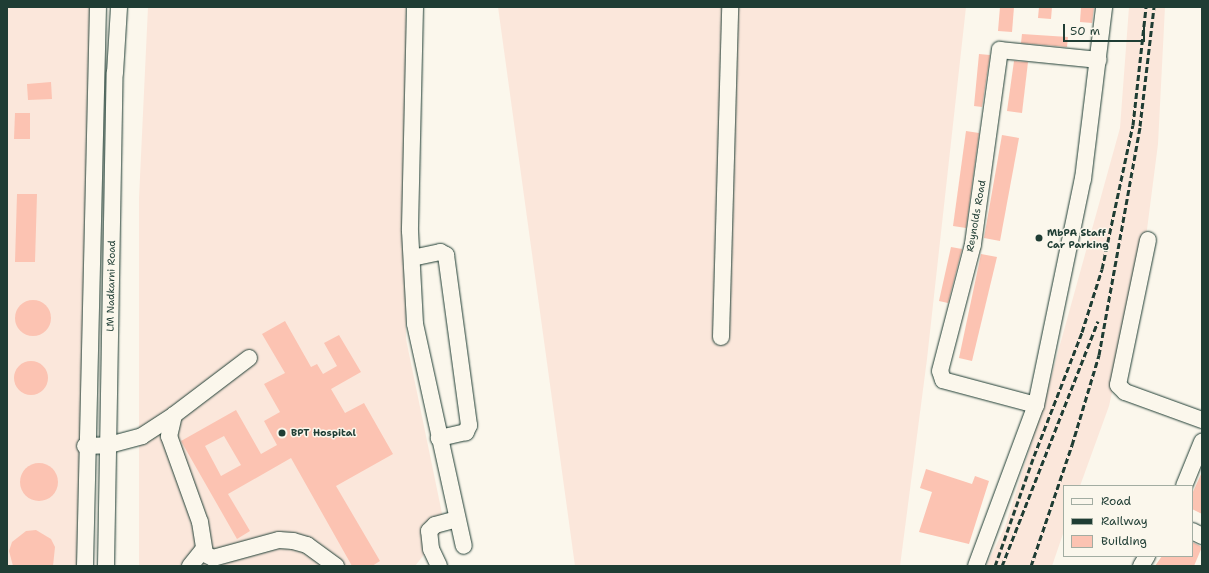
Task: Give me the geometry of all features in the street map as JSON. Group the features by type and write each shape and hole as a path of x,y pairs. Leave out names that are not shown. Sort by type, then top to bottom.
{"street":[{"name":"LM Nadkarni Road","path":"84,566 85,446 98,7"},
{"name":"LM Nadkarni Road","path":"106,566 115,74 119,7"},
{"path":"415,7 410,231 415,324 464,546"},
{"path":"721,337 730,7"},
{"path":"976,566 1036,405 1083,179 1104,7"},
{"name":"Reynolds Road","path":"1036,405 943,380 940,371 973,244 1000,50 1098,60"},
{"path":"1148,240 1118,385 1125,392 1202,420"},
{"path":"412,258 440,252 446,255 469,425 466,432 439,438"},
{"path":"85,446 109,445 142,436 174,415 250,358"},
{"path":"174,415 168,436 200,522 205,554 213,558 279,540 293,541 306,545 336,566"},
{"path":"1184,485 1202,442"},
{"path":"439,566 428,535 435,525 457,519"},
{"path":"190,566 204,549"},
{"path":"1141,566 1146,557"}],"shaded area":[{"path":"7,7 93,7 84,566 7,566"},
{"name":"BPT Hospital","path":"148,7 406,7 406,339 445,528 415,566 139,566 139,198"},
{"path":"498,7 966,7 927,359 900,566 575,566"},
{"path":"1129,7 1165,7 1158,144 1145,245 1109,406 1080,485 1063,485 1063,534 1052,566 986,566 1005,527 1045,399 1120,128"}],"building":[{"path":"1000,7 1014,7 1012,32 998,31"},
{"path":"1039,7 1052,7 1051,19 1038,18"},
{"path":"1081,7 1094,7 1092,23 1080,22"},
{"path":"1022,34 1068,37 1067,47 1021,43"},
{"path":"979,54 990,55 982,107 974,106"},
{"path":"1014,61 1028,62 1022,113 1007,111"},
{"path":"51,82 52,99 28,100 27,84"},
{"path":"15,113 30,113 30,139 14,139"},
{"path":"966,131 979,133 966,228 953,226"},
{"path":"1002,135 1019,138 1000,241 984,238"},
{"path":"17,194 37,194 35,262 15,262"},
{"path":"951,247 962,249 948,303 939,301"},
{"path":"981,254 997,257 972,361 959,358"},
{"path":"36,300 46,305 50,311 50,325 46,331 40,335 30,336 20,331 16,325 15,315 20,305 26,301"},
{"path":"285,321 311,367 317,364 323,374 337,366 324,343 339,335 361,372 331,389 345,413 364,403 393,454 336,486 380,561 372,566 352,566 291,458 228,494 250,531 237,539 181,441 236,410 261,454 277,445 264,421 280,412 264,384 285,373 262,334","holes":["224,436 241,465 221,476 205,446"]},
{"path":"28,361 34,361 38,362 45,368 48,378 47,385 41,392 34,395 28,395 24,394 17,388 14,381 14,375 15,371 21,364"},
{"path":"35,463 43,463 53,468 57,475 57,489 53,496 43,501 35,501 25,496 23,493 20,486 20,478 25,468 28,466"},
{"path":"926,469 972,484 975,476 989,481 969,544 919,532 932,492 920,488"},
{"path":"1202,472 1202,514 1193,510 1193,492"},
{"path":"36,530 51,539 55,547 53,566 13,566 9,551 12,542 26,531"},
{"path":"1193,542 1202,547 1194,566 1155,566 1161,557 1193,557"}],"railway":[{"path":"995,566 1034,456 1082,332 1102,269 1133,125 1146,7"},
{"path":"1031,566 1072,445 1099,355 1140,126 1154,7"},
{"path":"1002,566 1098,321"}],"place":[{"name":"MbPA Staff Car Parking","path":"1039,238"},
{"name":"BPT Hospital","path":"282,433"}]}
